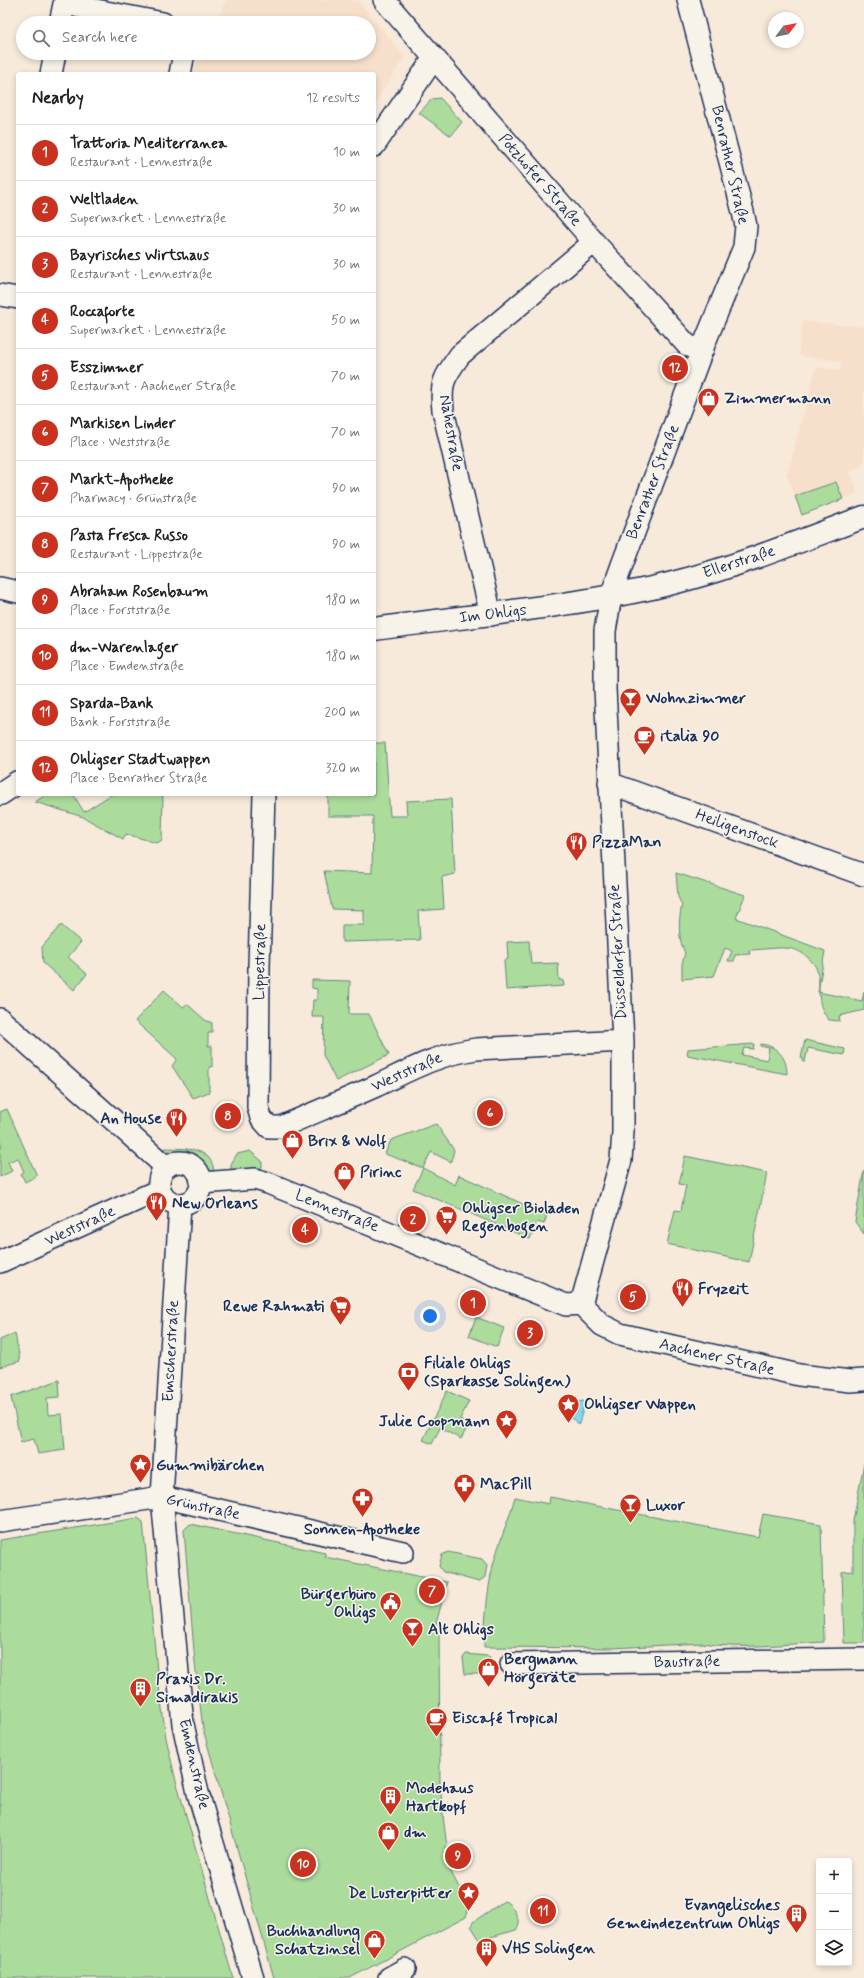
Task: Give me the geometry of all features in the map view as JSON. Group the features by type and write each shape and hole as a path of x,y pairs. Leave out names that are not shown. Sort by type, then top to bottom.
{"main road":[{"name":"Ellerstraße","path":"611,596 654,587 765,555 864,517"},
{"name":"Im Ohligs","path":"376,629 556,606 611,596"},
{"path":"0,794 16,783"}],"street":[{"name":"Potzhofer Straße","path":"384,0 594,242 688,346 703,349"},
{"name":"Benrather Straße","path":"611,596 703,349 744,247 746,226 688,0"},
{"path":"61,16 64,4 127,16"},
{"path":"376,143 434,58"},
{"path":"51,72 54,60"},
{"path":"180,72 183,60"},
{"name":"Nahestraße","path":"491,615 443,410 441,390 448,371 460,355 594,242"},
{"path":"0,295 16,298"},
{"path":"0,588 16,592"},
{"name":"Düsseldorfer Straße","path":"581,1304 621,1160 623,1132 623,1041 604,659 605,631 611,596"},
{"name":"Heiligenstock","path":"610,783 864,875"},
{"name":"Lippestraße","path":"264,796 259,966 258,1107 261,1118 269,1127"},
{"path":"0,1019 166,1167"},
{"name":"Weststraße","path":"269,1127 281,1127 432,1059 454,1052 476,1049 623,1041"},
{"path":"177,1162 191,1165 197,1170 202,1183 195,1198 186,1204 180,1205 167,1201 159,1190 159,1177 166,1167 177,1162"},
{"name":"Lennestraße","path":"202,1183 255,1179 268,1183 566,1305 581,1304"},
{"name":"Weststraße","path":"0,1262 159,1190"},
{"name":"Emscherstraße","path":"162,1497 180,1205"},
{"name":"Aachener Straße","path":"581,1304 602,1325 620,1334 799,1375 850,1381 864,1380"},
{"name":"Grünstraße","path":"0,1522 162,1497 403,1552"},
{"name":"Emdenstraße","path":"162,1497 183,1724 198,1793 253,1978"},
{"name":"Baustraße","path":"511,1664 864,1659"}],"shaded area":[{"path":"226,0 358,0 371,16 218,16"},
{"path":"376,22 405,57 376,101 376,72 193,72 198,60 376,60"},
{"path":"803,321 864,327 864,465 850,471 858,493 802,515 786,473 788,471 816,367 840,370 842,362 798,355"}],"green space":[{"path":"440,98 462,122 451,136 419,113 432,99"},
{"path":"836,482 843,499 802,515 795,496"},
{"path":"376,743 385,743 390,816 407,816 406,801 451,799 455,874 442,877 444,909 418,911 420,940 342,942 342,925 364,925 364,910 332,909 324,871 372,873 373,816 328,816 328,796 376,796"},
{"path":"44,796 74,796 84,812 109,796 163,796 162,840 157,843 126,834 123,839 83,817 35,802"},
{"path":"676,873 745,895 736,918 825,951 819,986 817,970 810,960 796,950 787,948 749,950 750,954 735,955 734,961 728,961 732,951 725,948 714,976 682,979 682,964 685,953 680,936 679,924 682,905 678,897"},
{"path":"61,925 81,942 68,957 87,974 74,990 43,963 42,947"},
{"path":"529,941 531,964 558,963 559,980 563,980 564,986 506,990 504,960 508,959 507,942"},
{"path":"312,980 350,981 349,1014 369,1014 389,1055 336,1081 323,1055 324,1017 312,1017 313,1000 317,1000 317,989 312,988"},
{"path":"164,990 183,1007 187,1004 205,1020 212,1023 212,1033 208,1033 208,1046 212,1046 212,1067 209,1067 209,1092 193,1098 172,1066 177,1059 135,1021"},
{"path":"819,992 862,1001 864,992 864,1010 839,1016 840,1021 829,1020 824,1014 820,1002"},
{"path":"805,1040 845,1049 844,1055 808,1048 805,1062 803,1062 803,1058 801,1058"},
{"path":"754,1044 753,1049 744,1048 742,1055 767,1060 769,1048 760,1046 761,1044 772,1047 780,1053 783,1058 787,1068 787,1074 687,1055 688,1049"},
{"path":"7,1109 37,1176 25,1182 21,1174 24,1172 18,1158 8,1162 12,1171 0,1177 0,1148 2,1147 0,1142 0,1112"},
{"path":"436,1124 454,1150 451,1162 431,1152 423,1168 385,1154 391,1140"},
{"path":"165,1148 189,1149 204,1154 209,1158 213,1165 214,1174 205,1174 198,1164 188,1158 165,1155 159,1150"},
{"path":"250,1151 262,1161 262,1167 256,1171 247,1173 231,1170 231,1164 237,1154"},
{"path":"685,1156 767,1173 749,1262 667,1244 675,1210 681,1211 686,1185 679,1184"},
{"path":"423,1168 455,1185 459,1175 547,1215 544,1224 537,1222 530,1239 413,1189"},
{"path":"864,1170 864,1234 855,1222"},
{"path":"476,1317 504,1328 497,1347 469,1336"},
{"path":"15,1333 20,1361 0,1367 0,1340"},
{"path":"59,1380 60,1397 47,1398 48,1415 62,1414 65,1450 38,1454 34,1439 21,1442 11,1397"},
{"path":"447,1391 469,1401 460,1419 469,1424 461,1439 440,1428 432,1444 423,1440"},
{"path":"864,1463 864,1643 844,1643 842,1572 853,1571 853,1521"},
{"path":"515,1497 549,1504 550,1497 758,1537 763,1514 821,1524 824,1642 747,1646 702,1643 613,1648 484,1647 489,1585 493,1565"},
{"path":"138,1518 143,1522 157,1671 166,1738 175,1777 233,1978 0,1978 0,1540"},
{"path":"190,1524 325,1553 325,1557 447,1582 435,1628 439,1629 440,1784 450,1870 469,1907 466,1917 350,1978 274,1978 203,1729 195,1663 184,1530"},
{"path":"448,1552 482,1559 487,1565 485,1577 479,1582 443,1572 439,1566 442,1555"},
{"path":"466,1654 487,1656 490,1658 489,1671 486,1674 465,1674 463,1658"},
{"path":"504,1901 510,1904 515,1912 519,1924 518,1927 516,1930 480,1940 471,1926 473,1922"}],"water":[{"path":"585,1402 579,1424 567,1415 566,1412 571,1403"}],"place":[{"name":"Ohligser Stadtwappen","path":"675,368"},
{"name":"Zimmermann","path":"708,418"},
{"name":"Wohnzimmer","path":"630,718"},
{"name":"italia 90","path":"645,756"},
{"name":"PizzaMan","path":"576,862"},
{"name":"Markisen Linder","path":"490,1113"},
{"name":"Pasta Fresca Russo","path":"228,1116"},
{"name":"An House","path":"177,1138"},
{"name":"Brix & Wolf","path":"293,1160"},
{"name":"Pirinc","path":"344,1192"},
{"name":"Weltladen","path":"413,1219"},
{"name":"New Orleans","path":"157,1222"},
{"name":"Roccaforte","path":"305,1230"},
{"name":"Ohligser Bioladen Regenbogen","path":"446,1236"},
{"name":"Esszimmer","path":"633,1297"},
{"name":"Trattoria Mediterranea","path":"473,1303"},
{"name":"Fryzeit","path":"682,1308"},
{"name":"Rewe Rahmati","path":"340,1326"},
{"name":"Bayrisches Wirtshaus","path":"530,1333"},
{"name":"Filiale Ohligs (Sparkasse Solingen)","path":"409,1392"},
{"name":"Ohligser Wappen","path":"568,1424"},
{"name":"Julie Coopmann","path":"506,1440"},
{"name":"Gummibärchen","path":"141,1484"},
{"name":"MacPill","path":"464,1504"},
{"name":"Sonnen-Apotheke","path":"362,1518"},
{"name":"Luxor","path":"630,1524"},
{"name":"Markt-Apotheke","path":"432,1591"},
{"name":"Bürgerbüro Ohligs","path":"391,1622"},
{"name":"Alt Ohligs","path":"412,1648"},
{"name":"Bergmann Hörgeräte","path":"488,1688"},
{"name":"Praxis Dr. Simadirakis","path":"140,1708"},
{"name":"Eiscafé Tropical","path":"436,1738"},
{"name":"Modehaus Hartkopf","path":"390,1816"},
{"name":"dm","path":"388,1852"},
{"name":"Abraham Rosenbaum","path":"458,1856"},
{"name":"dm-Warenlager","path":"303,1864"},
{"name":"Sparda-Bank","path":"543,1911"},
{"name":"De Lusterpitter","path":"468,1912"},
{"name":"Evangelisches Gemeindezentrum Ohligs","path":"796,1934"},
{"name":"Buchhandlung Schatzinsel","path":"375,1960"},
{"name":"VHS Solingen","path":"486,1968"}]}
